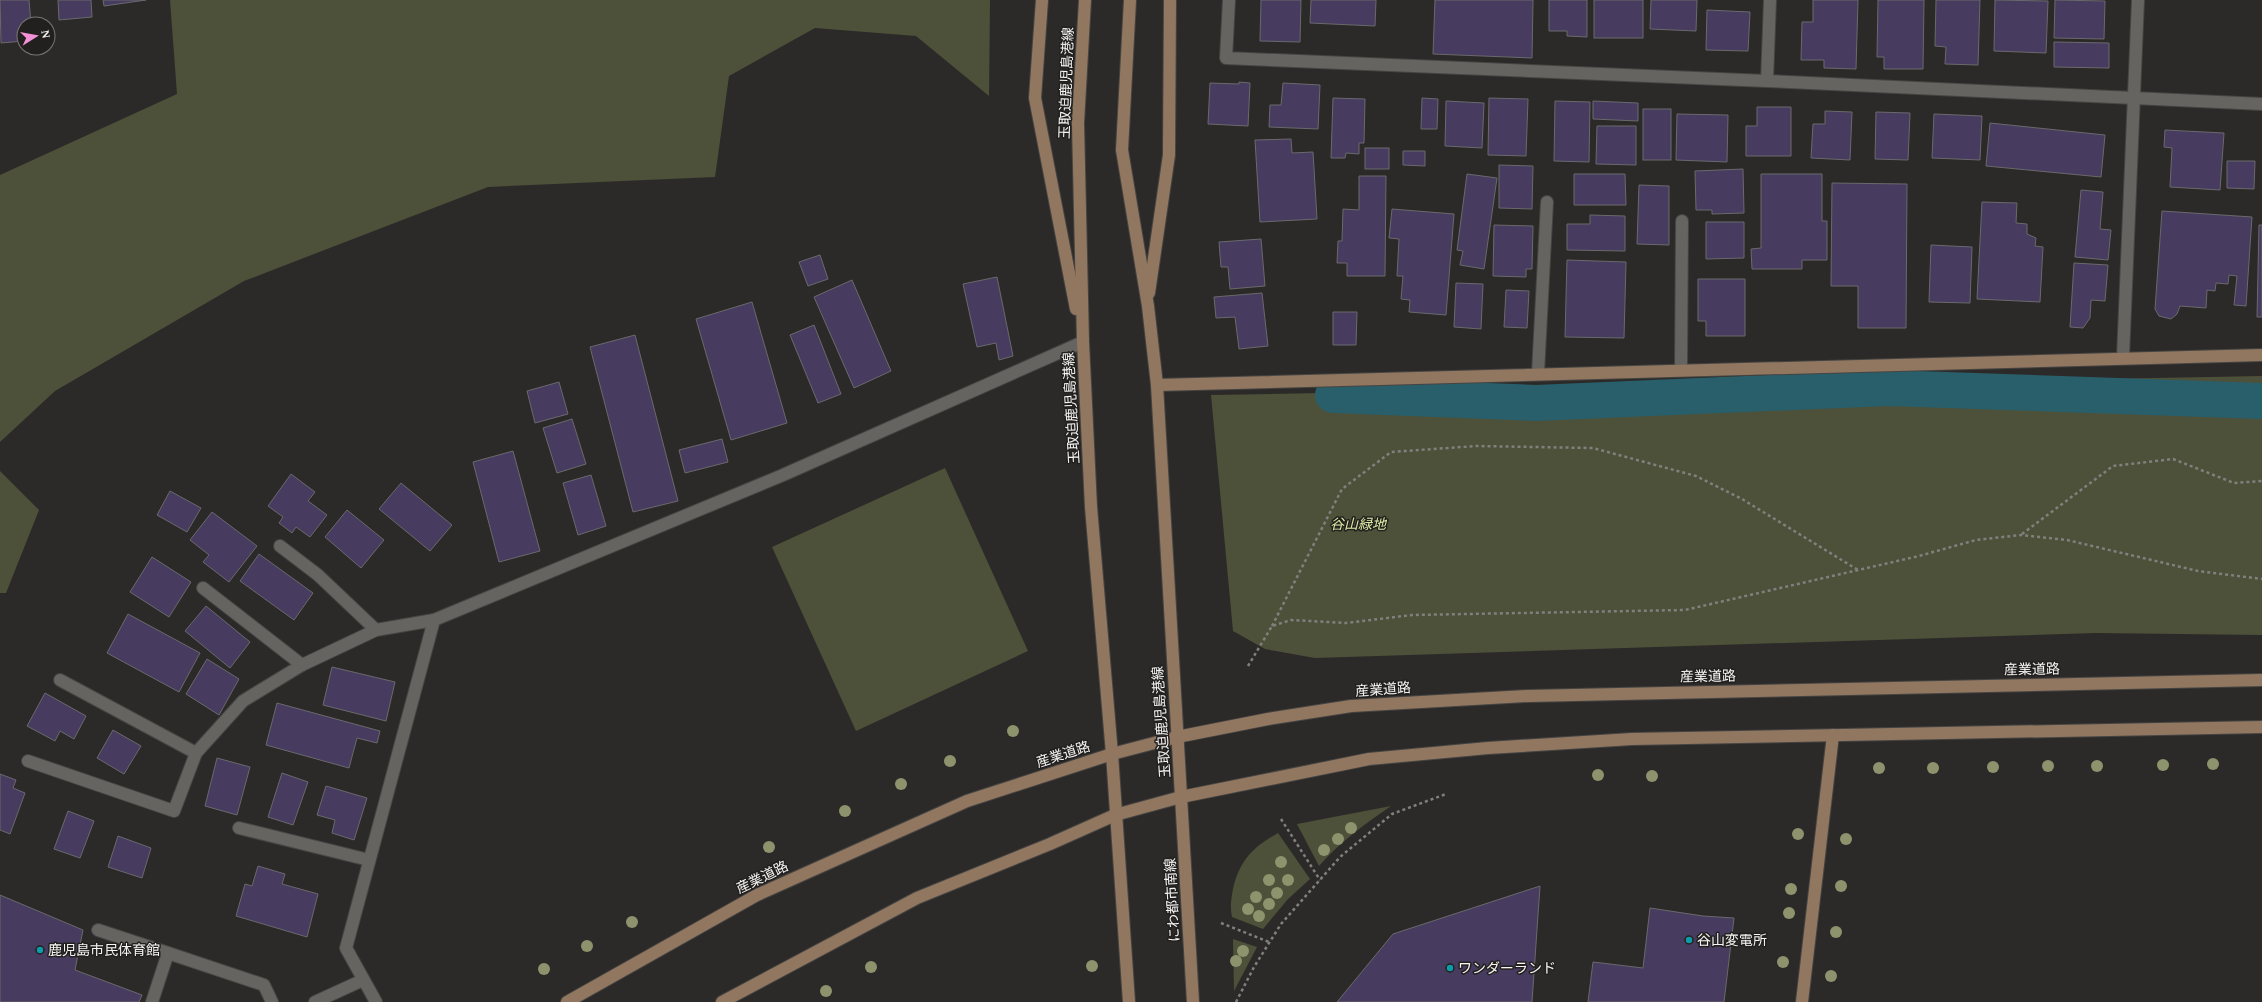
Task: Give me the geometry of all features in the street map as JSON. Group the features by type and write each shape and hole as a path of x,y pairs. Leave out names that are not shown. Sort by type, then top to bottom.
{"main road":[{"path":"1042,0 1035,98 1083,342"},
{"name":"玉取迫鹿児島港線","path":"1085,0 1078,123 1083,342 1091,507 1112,754 1115,815"},
{"name":"玉取迫鹿児島港線","path":"1130,0 1122,150 1148,306 1157,385 1181,797"},
{"path":"1148,306 1169,155 1170,0"},
{"path":"1157,385 2123,357 2262,355"},
{"name":"産業道路","path":"567,1002 757,895 967,801 1112,754 1177,737 1268,719 1351,706 1528,696 2262,680"},
{"path":"722,1002 917,898 1050,844 1115,815 1181,797 1369,759 1472,749 1632,739 2262,727"},
{"path":"1802,1002 1833,735"},
{"name":"にわ都市南線","path":"1181,797 1193,1002"},
{"path":"1115,815 1129,1002"}],"street":[{"path":"1229,0 1226,58 1767,80 2134,99 2262,104"},
{"path":"1767,80 1770,0"},
{"path":"2123,357 2138,0"},
{"path":"1538,373 1547,202"},
{"path":"1681,369 1682,222"},
{"path":"28,761 174,811 196,753 243,701 302,665 376,630 434,620 783,475 1083,342"},
{"path":"280,546 318,574 376,630"},
{"path":"203,588 302,665"},
{"path":"376,1002 346,948 434,620"},
{"path":"60,680 196,753"},
{"path":"239,828 369,860"},
{"path":"98,930 264,985 272,1002"},
{"path":"152,1002 168,953"},
{"path":"315,1002 363,980"}],"path":[{"path":"1248,666 1272,626 1342,489 1391,452 1476,446 1593,448 1696,476 1742,499 1858,570"},
{"path":"2021,534 2113,466 2173,459 2234,483 2262,481"},
{"path":"1272,626 1291,620 1346,623 1412,615 1685,610 1858,570 1976,540 2021,534 2067,540 2198,571 2262,579"},
{"path":"1236,1002 1269,942 1281,924 1340,858 1392,814 1446,794"},
{"path":"1281,819 1320,880"},
{"path":"1221,923 1269,942"}],"green space":[{"path":"170,0 990,0 989,96 916,36 815,28 729,76 715,177 488,187 244,281 55,391 0,442 0,175 177,94"},
{"name":"谷山緑地","path":"2262,376 2262,635 2096,633 1315,658 1265,649 1233,631 1211,395"},
{"path":"945,468 1028,651 856,731 772,547"},
{"path":"0,471 39,510 6,593 0,593"},
{"path":"1391,806 1344,841 1319,866 1297,824"},
{"path":"1278,833 1310,879 1288,899 1263,929 1232,917 1231,906 1233,889 1243,862 1261,844"},
{"path":"1233,939 1257,947 1234,991"}],"building":[{"path":"0,0 29,0 30,16 16,16 16,42 1,43"},
{"path":"58,0 91,0 92,17 59,20"},
{"path":"103,0 146,0 104,6"},
{"path":"1261,0 1301,0 1300,42 1260,41"},
{"path":"1311,0 1376,0 1375,26 1310,23"},
{"path":"1435,0 1533,0 1532,58 1433,54"},
{"path":"1549,0 1587,0 1587,37 1567,36 1567,31 1549,31"},
{"path":"1594,0 1643,0 1643,38 1594,38"},
{"path":"1651,0 1697,0 1696,31 1650,29"},
{"path":"1813,0 1858,0 1856,69 1824,68 1824,60 1801,60 1802,22 1813,22"},
{"path":"1878,0 1924,0 1923,69 1884,69 1884,57 1877,57"},
{"path":"1936,0 1980,0 1978,65 1945,64 1946,47 1935,46"},
{"path":"1995,0 2048,1 2046,53 1994,51"},
{"path":"2055,0 2105,1 2104,39 2054,38"},
{"path":"1707,10 1750,12 1748,51 1706,50"},
{"path":"2054,42 2109,43 2109,68 2054,67"},
{"path":"1239,82 1250,83 1248,126 1208,124 1210,83 1239,84"},
{"path":"1283,83 1320,85 1318,129 1269,127 1270,105 1281,105"},
{"path":"1333,98 1365,99 1364,143 1359,143 1359,154 1346,153 1345,158 1331,158"},
{"path":"1422,98 1438,99 1437,129 1421,129"},
{"path":"1489,98 1528,99 1526,156 1488,155"},
{"path":"1446,101 1484,103 1482,148 1445,146"},
{"path":"1555,101 1590,102 1589,162 1554,161"},
{"path":"1593,101 1638,103 1638,121 1593,119"},
{"path":"1757,107 1791,107 1791,156 1746,156 1746,126 1757,126"},
{"path":"1643,109 1671,109 1671,160 1643,160"},
{"path":"1825,111 1852,112 1850,160 1811,158 1813,124 1825,124"},
{"path":"1876,112 1910,113 1908,160 1875,159"},
{"path":"1677,114 1728,115 1727,162 1676,160"},
{"path":"1934,114 1982,116 1980,160 1932,158"},
{"path":"1990,123 2105,135 2101,177 1986,166"},
{"path":"1597,126 1636,126 1636,165 1596,164"},
{"path":"2165,130 2224,133 2220,190 2170,187 2172,148 2164,147"},
{"path":"1291,139 1292,153 1313,152 1317,219 1260,222 1255,140"},
{"path":"1365,148 1389,148 1389,169 1365,169"},
{"path":"1403,151 1425,151 1425,166 1403,165"},
{"path":"2227,161 2255,161 2254,189 2227,188"},
{"path":"1499,165 1533,166 1532,209 1499,208"},
{"path":"1743,169 1744,213 1712,214 1712,210 1696,210 1695,171"},
{"path":"1467,174 1497,178 1484,269 1460,265 1463,251 1457,250"},
{"path":"1574,174 1625,174 1626,205 1574,205"},
{"path":"1761,174 1822,174 1822,221 1827,221 1827,260 1802,260 1802,269 1752,269 1751,249 1761,248"},
{"path":"1359,176 1386,176 1385,276 1347,276 1347,263 1337,263 1338,241 1342,241 1343,209 1359,210"},
{"path":"1832,183 1907,184 1906,328 1858,328 1858,286 1831,286"},
{"path":"1639,185 1669,186 1669,245 1637,244"},
{"path":"2081,190 2103,192 2100,229 2111,230 2108,260 2075,257"},
{"path":"1982,202 2017,203 2016,223 2027,224 2027,234 2036,238 2035,246 2043,247 2040,302 1977,299"},
{"path":"1392,209 1454,214 1446,315 1409,312 1410,300 1401,299 1403,276 1397,276 1399,239 1389,238"},
{"path":"2162,211 2252,217 2246,306 2234,305 2237,276 2229,275 2228,284 2216,283 2215,291 2207,290 2206,308 2180,306 2177,314 2171,319 2159,316 2155,309"},
{"path":"1590,215 1625,216 1625,251 1567,250 1567,224 1590,224"},
{"path":"1706,222 1744,222 1744,258 1706,259"},
{"path":"1494,225 1533,226 1532,269 1526,269 1526,277 1493,276"},
{"path":"2259,225 2262,225 2262,317 2257,317"},
{"path":"1261,239 1265,286 1230,289 1228,267 1221,267 1219,242"},
{"path":"1931,245 1972,247 1970,303 1929,302"},
{"path":"820,255 828,279 808,286 799,262"},
{"path":"1567,260 1626,262 1624,338 1565,337"},
{"path":"2074,263 2108,265 2105,301 2091,300 2090,318 2083,328 2070,327"},
{"path":"997,277 1013,356 999,360 996,343 977,347 963,284"},
{"path":"1698,279 1745,279 1745,336 1706,336 1706,321 1698,321"},
{"path":"852,280 891,371 854,388 814,297"},
{"path":"1456,283 1483,284 1481,329 1454,327"},
{"path":"1506,290 1529,291 1527,328 1504,327"},
{"path":"1262,293 1268,346 1239,349 1235,317 1216,318 1214,297"},
{"path":"752,302 787,423 731,440 696,319"},
{"path":"1333,312 1357,312 1356,345 1333,345"},
{"path":"814,325 841,394 818,403 790,335"},
{"path":"635,335 678,501 633,512 590,347"},
{"path":"559,382 568,414 535,423 527,391"},
{"path":"572,419 586,464 557,473 543,428"},
{"path":"722,439 728,462 685,473 679,450"},
{"path":"513,451 540,551 499,562 473,462"},
{"path":"291,474 315,492 308,501 327,515 310,537 296,527 292,533 279,523 283,517 268,506"},
{"path":"591,475 606,526 578,535 563,483"},
{"path":"401,483 452,525 430,551 379,509"},
{"path":"170,491 201,508 187,532 157,515"},
{"path":"347,510 384,540 361,568 325,537"},
{"path":"212,512 257,546 229,582 203,562 209,555 190,540"},
{"path":"259,554 313,593 294,620 240,581"},
{"path":"152,557 191,582 169,617 130,592"},
{"path":"206,606 250,642 230,668 185,631"},
{"path":"128,614 200,653 179,692 107,653"},
{"path":"207,659 239,679 219,715 186,694"},
{"path":"332,667 395,682 386,721 323,705"},
{"path":"45,693 86,716 74,739 60,731 55,741 27,726"},
{"path":"277,703 380,731 377,743 357,738 349,768 266,745"},
{"path":"113,730 141,746 124,774 97,758"},
{"path":"217,758 250,767 237,815 205,806"},
{"path":"282,773 308,782 293,825 268,817"},
{"path":"0,774 16,780 13,788 25,793 10,834 0,830"},
{"path":"326,786 367,798 354,840 332,833 335,820 317,815"},
{"path":"68,811 94,821 80,858 54,849"},
{"path":"118,836 151,848 142,878 108,867"},
{"path":"258,866 285,874 282,884 318,894 307,937 236,916 245,884 252,886"},
{"name":"ワンダーランド","path":"1540,886 1532,1002 1337,1002 1393,934"},
{"name":"鹿児島市民体育館","path":"0,895 83,930 75,970 142,995 139,1002 0,1002"},
{"name":"谷山変電所","path":"1650,908 1703,916 1734,918 1724,1002 1588,1002 1593,962 1643,968"}],"waterway":[{"path":"1333,395 1536,403 1888,388 2262,401"}],"place":[{"name":"谷山変電所","path":"1689,940"},
{"name":"鹿児島市民体育館","path":"40,950"},
{"name":"ワンダーランド","path":"1450,968"}]}
